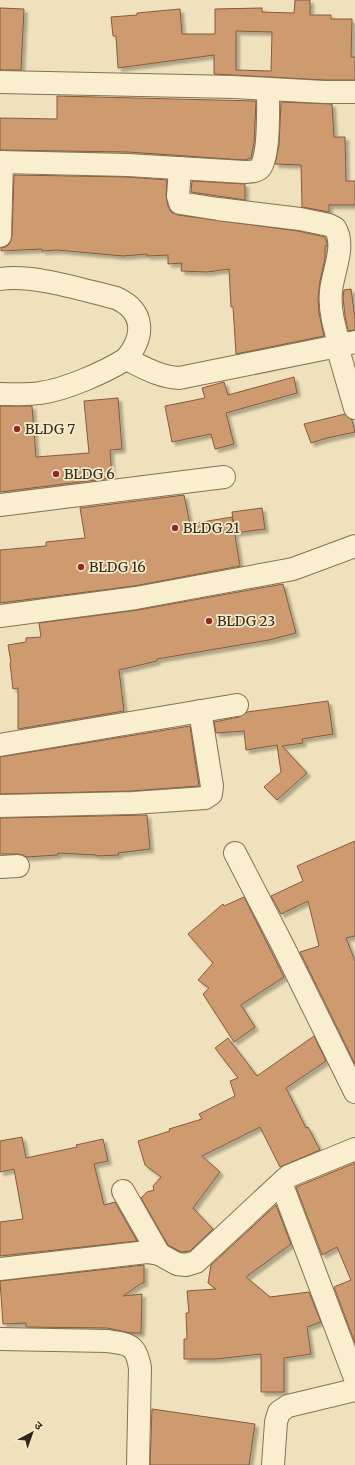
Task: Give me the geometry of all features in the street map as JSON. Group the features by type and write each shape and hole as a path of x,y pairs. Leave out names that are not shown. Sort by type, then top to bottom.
{"street":[{"path":"0,82 355,92"},
{"path":"0,236 1,162 128,165 244,172 253,171 260,168 264,161 266,150 268,89"},
{"path":"180,168 178,196 180,203 300,219 329,225 335,228 339,239 338,254 330,292 332,316 335,331 344,344 355,408"},
{"path":"0,279 31,278 116,298 126,302 138,318 140,327 138,341 133,351 115,366 56,390 40,393 0,394"},
{"path":"126,358 156,374 167,378 178,378 344,344"},
{"path":"0,505 224,477"},
{"path":"0,616 136,598 293,569 355,546"},
{"path":"0,745 237,705"},
{"path":"0,806 125,803 205,798 211,794 212,786 200,711"},
{"path":"234,853 282,944 355,1092"},
{"path":"0,1269 136,1252 159,1254 177,1264 186,1265 196,1262 283,1181 302,1170 355,1149"},
{"path":"283,1181 283,1188 355,1378"},
{"path":"123,1191 159,1254"},
{"path":"0,1339 106,1341 122,1343 132,1347 138,1356 140,1368 138,1465"},
{"path":"273,1465 276,1422 280,1412 288,1406 355,1390"}],"building":[{"path":"295,0 310,0 310,15 331,15 331,19 352,19 351,57 355,57 355,80 324,80 214,74 214,55 118,68 116,36 113,36 111,17 180,9 182,34 215,34 215,9 262,8 262,12 294,13","holes":["236,31 272,32 271,71 236,70"]},
{"path":"0,8 24,9 21,70 0,70"},
{"path":"57,96 256,101 254,143 251,158 244,160 128,152 0,150 0,118 57,119"},
{"path":"281,102 332,104 334,137 345,137 346,181 355,181 355,205 329,205 329,212 302,207 301,165 275,164 279,145"},
{"path":"14,175 127,177 167,180 166,195 168,206 171,212 178,215 298,231 325,237 327,246 325,246 325,258 318,298 319,313 324,336 236,354 229,269 207,272 181,271 182,263 168,264 168,255 147,256 147,254 123,256 57,250 42,251 42,249 1,251 1,248 6,247 10,243 12,236"},
{"path":"192,181 245,184 245,200 191,192"},
{"path":"351,289 355,330 348,331 343,298 344,290"},
{"path":"294,377 297,393 226,413 234,444 215,449 211,434 172,442 165,406 205,398 202,388 224,382 228,395"},
{"path":"118,398 122,449 110,450 112,478 0,492 0,406 32,406 36,457 89,453 84,401"},
{"path":"345,414 352,420 355,432 311,443 304,424"},
{"path":"184,495 190,524 232,517 240,566 134,586 0,603 0,550 46,546 46,542 85,538 80,508"},
{"path":"262,508 265,529 235,533 232,512"},
{"path":"283,584 296,633 269,640 157,659 157,661 119,670 124,711 18,729 18,688 13,689 8,645 26,642 26,638 41,637 39,623 138,610"},
{"path":"328,701 333,734 302,739 303,743 282,746 307,773 277,800 264,787 281,772 277,745 246,750 244,731 216,733 214,722 239,717 247,712"},
{"path":"190,726 199,786 132,791 0,794 0,757"},
{"path":"147,815 150,849 118,853 119,855 96,856 58,853 58,855 26,857 18,854 0,854 0,818"},
{"path":"355,841 355,936 346,938 355,961 355,1064 300,952 319,946 308,901 281,914 271,896 303,881 297,866"},
{"path":"244,897 284,977 241,1005 255,1027 234,1042 203,994 209,988 198,980 213,963 188,934 223,904 224,906"},
{"path":"314,1036 326,1061 286,1088 306,1128 308,1127 320,1150 280,1167 260,1127 202,1156 220,1172 193,1208 213,1229 190,1251 181,1252 168,1245 141,1198 147,1192 154,1190 153,1186 161,1177 145,1165 138,1141 170,1131 169,1129 202,1119 199,1114 235,1096 230,1081 238,1078 215,1048 228,1038 257,1076"},
{"path":"22,1137 26,1158 77,1147 76,1145 103,1139 108,1161 94,1164 104,1205 115,1202 137,1241 0,1256 0,1222 23,1219 14,1169 0,1172 0,1141"},
{"path":"355,1163 355,1343 334,1287 351,1280 337,1247 322,1255 296,1187"},
{"path":"276,1205 291,1244 246,1277 270,1297 309,1292 321,1322 307,1327 311,1354 284,1358 284,1392 261,1392 261,1354 216,1359 184,1359 184,1339 187,1339 186,1313 189,1313 187,1291 216,1289 208,1283 211,1265"},
{"path":"144,1265 144,1283 123,1296 142,1294 141,1333 131,1333 107,1328 26,1327 26,1323 3,1324 0,1281"},
{"path":"152,1409 255,1424 249,1465 150,1465"}],"place":[{"name":"BLDG 7","path":"17,429"},
{"name":"BLDG 6","path":"56,474"},
{"name":"BLDG 21","path":"175,528"},
{"name":"BLDG 16","path":"81,567"},
{"name":"BLDG 23","path":"209,621"}]}
